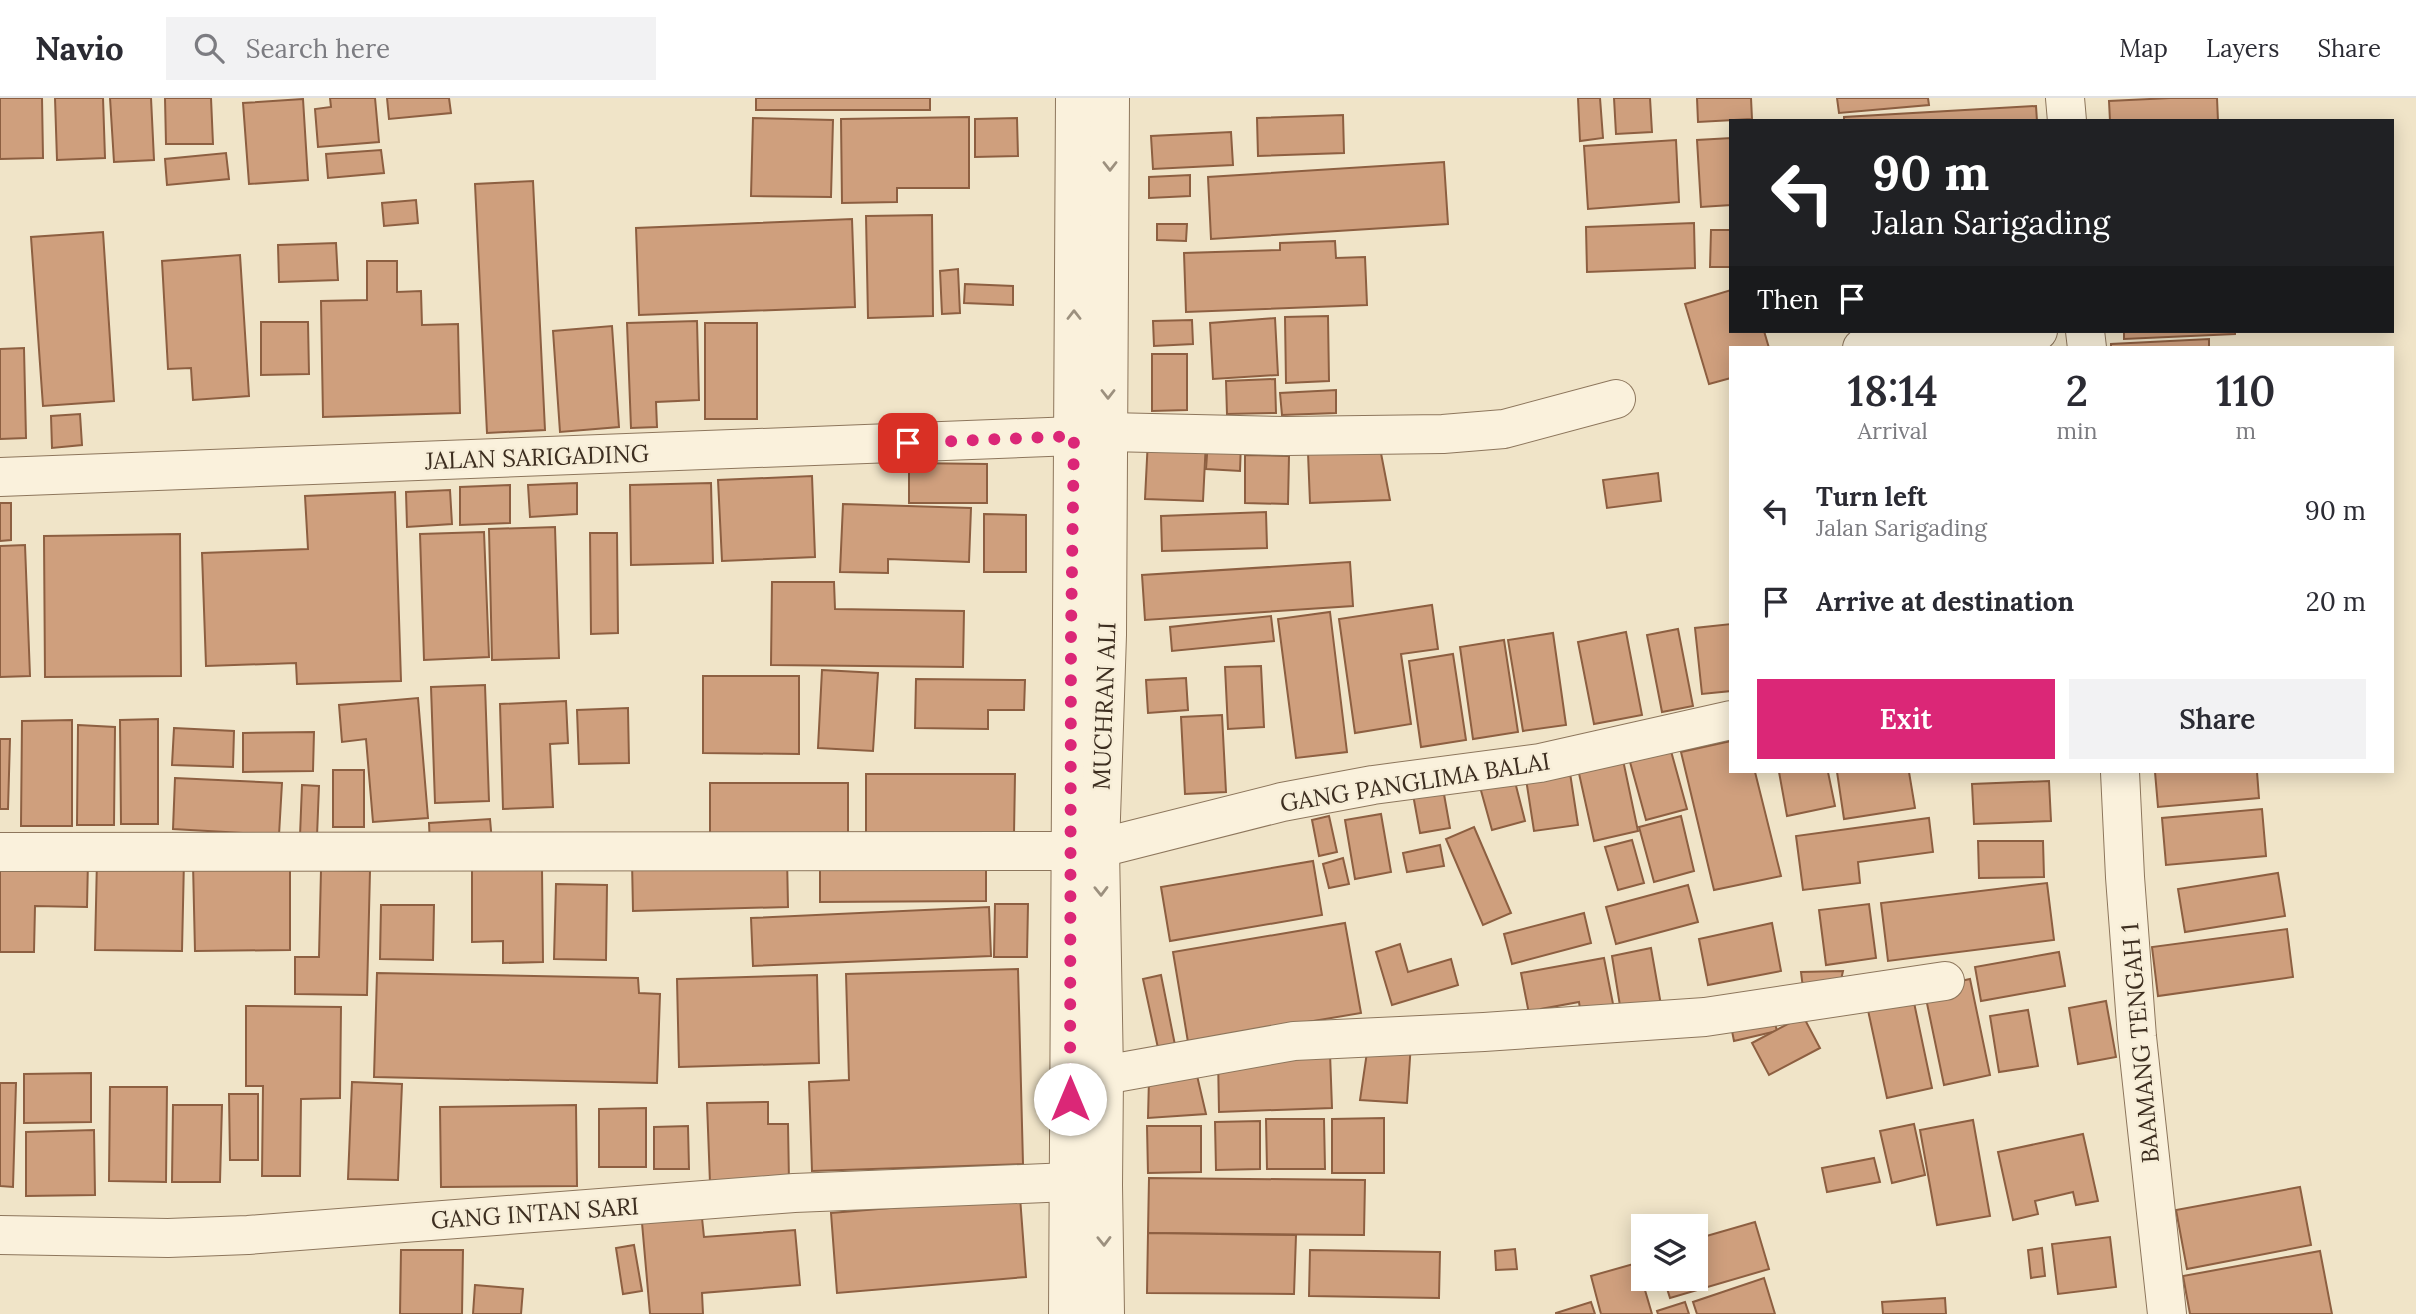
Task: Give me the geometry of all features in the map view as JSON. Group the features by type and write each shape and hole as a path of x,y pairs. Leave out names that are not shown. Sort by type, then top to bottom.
{"street":[{"name":"MUCHRAN ALI","path":"1075,98 1091,434"},
{"name":"MUCHRAN ALI","path":"1105,1314 1086,1184 1085,849 1091,434 1110,98"},
{"path":"2065,98 2067,119"},
{"path":"1883,346 2017,333"},
{"name":"JALAN SARIGADING","path":"0,477 1091,434 1443,434 1504,429 1616,399"},
{"name":"GANG PANGLIMA BALAI","path":"0,852 1085,849 1282,802 1373,785 1540,763 1729,720"},
{"name":"BAAMANG TENGAH 1","path":"2120,773 2137,1037 2167,1314"},
{"name":"MUCHRAN ALI","path":"1068,1314 1104,1075 1085,849"},
{"path":"1104,1075 1294,1041 1498,1032 1705,1017 1945,981"},
{"name":"GANG INTAN SARI","path":"0,1235 248,1235 794,1193 1086,1184"}],"building":[{"path":"0,98 42,98 43,158 0,159"},
{"path":"55,98 103,98 105,158 57,160"},
{"path":"110,98 151,98 154,160 114,162"},
{"path":"165,98 211,98 213,144 166,144"},
{"path":"330,98 375,98 379,142 318,147 315,109 331,107"},
{"path":"387,98 449,98 451,113 389,119"},
{"path":"756,98 930,98 930,110 756,110"},
{"path":"1578,98 1600,98 1603,138 1580,141"},
{"path":"1614,98 1650,98 1652,132 1616,134"},
{"path":"1697,98 1751,98 1752,119 1698,122"},
{"path":"1837,98 1928,98 1929,105 1839,113"},
{"path":"2217,98 2218,119 2110,119 2109,101"},
{"path":"303,99 308,180 249,184 243,103"},
{"path":"2036,106 2037,119 1844,119"},
{"path":"1343,115 1344,153 1258,156 1257,118"},
{"path":"969,117 969,188 897,188 897,202 842,203 841,119"},
{"path":"753,118 833,120 831,197 751,196"},
{"path":"1017,118 1018,156 975,157 975,119"},
{"path":"1231,132 1233,165 1153,169 1151,136"},
{"path":"1729,138 1729,205 1701,207 1697,140"},
{"path":"1676,140 1679,202 1588,209 1584,146"},
{"path":"381,150 384,173 328,178 326,154"},
{"path":"226,153 229,179 167,185 165,159"},
{"path":"1444,162 1448,224 1211,239 1208,177"},
{"path":"1190,175 1190,196 1149,198 1149,177"},
{"path":"533,181 545,430 487,433 475,184"},
{"path":"416,200 418,223 384,226 382,203"},
{"path":"932,215 933,316 868,318 866,216"},
{"path":"852,219 855,307 639,315 636,228"},
{"path":"1694,223 1695,268 1587,272 1586,227"},
{"path":"1157,224 1187,224 1186,241 1157,240"},
{"path":"1711,230 1729,230 1729,267 1710,267"},
{"path":"103,232 114,401 43,406 31,237"},
{"path":"1335,241 1336,258 1365,257 1367,305 1186,312 1184,253 1280,250 1280,243"},
{"path":"336,243 338,280 279,282 278,245"},
{"path":"240,255 249,396 193,400 191,368 168,369 162,261"},
{"path":"367,261 397,261 397,292 421,291 422,325 458,324 460,413 323,417 321,301 367,300"},
{"path":"958,269 960,313 942,314 940,271"},
{"path":"965,284 1013,286 1013,305 964,303"},
{"path":"1729,291 1729,333 1765,333 1768,346 1729,346 1729,379 1709,384 1685,304"},
{"path":"1328,316 1329,381 1286,383 1285,317"},
{"path":"1275,318 1278,375 1213,379 1210,323"},
{"path":"1192,320 1193,344 1154,346 1153,321"},
{"path":"697,321 699,400 656,402 657,427 631,428 627,323"},
{"path":"261,322 308,322 309,374 261,375"},
{"path":"705,323 757,323 757,419 705,419"},
{"path":"612,326 619,427 560,432 553,331"},
{"path":"2124,333 2235,333 2235,334 2124,339"},
{"path":"2209,339 2209,346 2111,344"},
{"path":"24,348 26,438 0,439 0,349"},
{"path":"1152,354 1187,354 1187,410 1152,411"},
{"path":"1275,379 1276,413 1227,414 1226,381"},
{"path":"1336,390 1336,413 1282,415 1280,393"},
{"path":"80,414 82,445 52,448 51,416"},
{"path":"1148,439 1206,441 1203,501 1145,499"},
{"path":"1208,441 1241,443 1240,471 1206,469"},
{"path":"1380,448 1390,500 1310,503 1308,453"},
{"path":"1245,455 1289,456 1288,504 1245,503"},
{"path":"909,463 987,464 987,503 909,503"},
{"path":"1658,473 1661,501 1607,508 1603,480"},
{"path":"812,476 815,557 722,561 718,480"},
{"path":"577,483 577,514 530,517 528,485"},
{"path":"711,483 713,563 631,565 630,485"},
{"path":"510,485 510,523 460,525 460,487"},
{"path":"450,490 452,524 407,527 406,492"},
{"path":"395,492 401,681 297,684 296,663 206,666 202,553 308,549 305,496"},
{"path":"0,503 11,503 11,540 0,541"},
{"path":"843,504 971,508 969,562 888,559 888,573 840,572"},
{"path":"1266,512 1267,548 1162,551 1161,516"},
{"path":"984,514 1026,515 1026,572 984,572"},
{"path":"555,527 559,658 492,660 489,529"},
{"path":"484,532 489,657 424,660 420,534"},
{"path":"590,533 617,533 618,633 591,634"},
{"path":"180,534 181,676 45,677 44,536"},
{"path":"25,545 30,676 0,677 0,546"},
{"path":"1350,562 1353,606 1145,620 1142,575"},
{"path":"772,582 834,582 835,609 964,611 963,667 771,665"},
{"path":"1432,605 1438,649 1401,654 1411,724 1355,733 1339,619"},
{"path":"1330,612 1347,752 1296,758 1278,619"},
{"path":"1271,616 1274,641 1172,651 1170,627"},
{"path":"1729,624 1729,691 1702,694 1695,628"},
{"path":"1678,629 1693,706 1662,712 1647,635"},
{"path":"1626,632 1642,715 1594,724 1578,642"},
{"path":"1553,633 1566,725 1523,731 1508,640"},
{"path":"1504,640 1518,732 1473,739 1460,647"},
{"path":"1453,654 1466,740 1421,747 1409,661"},
{"path":"1261,666 1264,727 1228,729 1225,667"},
{"path":"822,670 878,673 873,751 818,748"},
{"path":"703,676 799,676 799,754 703,753"},
{"path":"1186,678 1188,710 1148,713 1146,680"},
{"path":"916,679 1025,680 1024,710 988,710 988,729 915,728"},
{"path":"485,685 489,801 435,803 431,687"},
{"path":"418,698 428,818 373,822 366,739 342,742 339,705"},
{"path":"566,701 568,743 550,744 553,807 503,809 500,704"},
{"path":"628,708 629,763 579,764 577,710"},
{"path":"1222,715 1226,792 1185,794 1181,717"},
{"path":"158,719 158,824 121,824 120,720"},
{"path":"72,720 72,826 21,826 22,721"},
{"path":"78,725 115,727 114,825 77,825"},
{"path":"174,728 234,731 233,767 172,765"},
{"path":"314,732 313,771 243,772 243,733"},
{"path":"0,739 10,739 8,809 0,809"},
{"path":"1729,741 1729,773 1755,773 1781,876 1714,890 1681,752"},
{"path":"1671,751 1687,809 1646,820 1630,762"},
{"path":"1623,760 1638,831 1594,841 1578,769"},
{"path":"333,770 364,770 364,827 333,827"},
{"path":"1570,773 1578,825 1534,831 1526,779"},
{"path":"1779,773 1828,773 1835,806 1787,816"},
{"path":"1837,773 1909,773 1915,808 1844,819"},
{"path":"2155,773 2257,773 2259,798 2158,807"},
{"path":"866,774 1015,774 1014,835 866,834"},
{"path":"175,778 282,783 279,835 173,829"},
{"path":"1514,778 1525,821 1492,830 1480,787"},
{"path":"2049,781 2051,821 1974,824 1972,784"},
{"path":"710,783 848,783 848,838 710,838"},
{"path":"1442,783 1450,828 1420,833 1412,789"},
{"path":"302,785 319,786 317,836 300,836"},
{"path":"2262,809 2266,856 2166,865 2162,818"},
{"path":"1381,814 1391,872 1355,879 1345,820"},
{"path":"1329,816 1337,852 1319,856 1312,820"},
{"path":"1681,816 1694,871 1654,882 1639,827"},
{"path":"1929,818 1933,852 1858,862 1860,883 1803,890 1796,836"},
{"path":"490,819 492,842 430,846 429,823"},
{"path":"1474,827 1511,913 1483,925 1446,839"},
{"path":"1632,840 1644,883 1618,890 1605,847"},
{"path":"1978,841 2043,841 2044,877 1979,878"},
{"path":"1440,845 1444,866 1407,872 1403,853"},
{"path":"986,853 986,901 820,902 820,855"},
{"path":"787,856 788,907 633,911 632,861"},
{"path":"0,858 88,860 87,907 35,906 34,952 0,952"},
{"path":"1343,858 1349,884 1329,888 1323,864"},
{"path":"97,859 184,860 182,951 95,950"},
{"path":"1313,861 1322,915 1170,941 1161,887"},
{"path":"193,864 290,864 290,950 195,951"},
{"path":"542,869 543,962 503,963 503,941 472,942 472,870"},
{"path":"321,870 370,871 367,995 295,994 295,957 319,957"},
{"path":"2278,873 2285,916 2185,932 2178,889"},
{"path":"2047,883 2054,940 1888,961 1881,903"},
{"path":"556,884 607,885 606,960 554,959"},
{"path":"1688,885 1698,922 1616,944 1606,907"},
{"path":"995,904 1028,904 1027,957 994,957"},
{"path":"1869,904 1876,958 1826,965 1819,910"},
{"path":"381,905 434,905 433,960 380,959"},
{"path":"989,907 991,956 753,966 751,918"},
{"path":"1584,913 1591,943 1512,964 1504,934"},
{"path":"1345,923 1361,1013 1188,1042 1173,952"},
{"path":"1772,923 1781,971 1708,985 1699,939"},
{"path":"2287,929 2293,977 2158,996 2152,947"},
{"path":"1400,944 1408,972 1451,959 1458,985 1392,1005 1376,952"},
{"path":"1651,948 1661,1005 1621,1012 1612,956"},
{"path":"2059,952 2065,986 1981,1001 1975,967"},
{"path":"1604,958 1614,1009 1581,1015 1579,1002 1541,1009 1531,1024 1521,973"},
{"path":"1018,969 1023,1164 812,1171 809,1082 849,1080 846,974"},
{"path":"1843,971 1838,993 1804,996 1801,972"},
{"path":"377,973 638,978 639,993 660,994 657,1083 374,1077"},
{"path":"817,975 819,1063 679,1067 677,979"},
{"path":"1161,975 1175,1045 1158,1048 1143,979"},
{"path":"1970,979 1990,1075 1944,1085 1924,989"},
{"path":"1912,993 1932,1088 1887,1098 1866,1001"},
{"path":"2106,1001 2116,1057 2078,1064 2069,1008"},
{"path":"246,1006 341,1007 340,1098 301,1099 300,1176 262,1176 263,1086 246,1086"},
{"path":"2028,1010 2038,1066 1999,1072 1990,1016"},
{"path":"1773,1015 1777,1031 1734,1041 1731,1026"},
{"path":"1803,1016 1820,1048 1769,1075 1752,1043"},
{"path":"1411,1043 1407,1103 1360,1100 1367,1052"},
{"path":"1330,1053 1332,1108 1219,1112 1218,1057"},
{"path":"1195,1067 1206,1114 1148,1118 1149,1078"},
{"path":"91,1073 91,1122 24,1123 24,1074"},
{"path":"352,1082 402,1084 398,1180 348,1179"},
{"path":"0,1083 16,1083 13,1187 0,1186"},
{"path":"110,1087 167,1087 166,1182 109,1181"},
{"path":"229,1094 258,1094 258,1160 230,1160"},
{"path":"768,1102 768,1124 788,1124 789,1182 710,1183 707,1103"},
{"path":"173,1105 222,1105 220,1182 172,1182"},
{"path":"576,1105 577,1186 441,1187 440,1107"},
{"path":"646,1108 646,1167 599,1167 599,1109"},
{"path":"1384,1118 1384,1173 1332,1173 1332,1119"},
{"path":"1266,1119 1324,1119 1325,1169 1267,1169"},
{"path":"1973,1120 1990,1216 1937,1225 1920,1130"},
{"path":"1260,1121 1260,1169 1216,1170 1215,1122"},
{"path":"1914,1124 1925,1175 1892,1183 1880,1131"},
{"path":"688,1126 689,1169 654,1169 654,1127"},
{"path":"1147,1126 1201,1126 1201,1172 1148,1173"},
{"path":"94,1130 95,1195 26,1196 26,1132"},
{"path":"2083,1134 2098,1201 2076,1205 2073,1192 2035,1201 2038,1214 2013,1220 1998,1152"},
{"path":"1874,1158 1880,1182 1827,1192 1822,1168"},
{"path":"1149,1178 1365,1180 1364,1235 1148,1233"},
{"path":"2300,1187 2311,1245 2187,1269 2176,1210"},
{"path":"1020,1197 1026,1277 837,1293 831,1213"},
{"path":"702,1218 704,1237 795,1230 800,1285 702,1293 703,1314 650,1314 642,1223"},
{"path":"1755,1222 1769,1269 1708,1287 1708,1236"},
{"path":"1148,1233 1296,1235 1294,1294 1147,1293"},
{"path":"2110,1237 2116,1287 2058,1294 2052,1244"},
{"path":"634,1245 642,1291 623,1294 616,1248"},
{"path":"2042,1248 2045,1276 2031,1278 2028,1250"},
{"path":"1515,1249 1517,1269 1496,1270 1495,1251"},
{"path":"401,1250 463,1250 462,1314 400,1314"},
{"path":"1310,1250 1440,1252 1439,1298 1309,1296"},
{"path":"2320,1251 2332,1314 2190,1314 2183,1276"},
{"path":"1631,1265 1631,1291 1645,1291 1652,1314 1601,1314 1591,1276"},
{"path":"1764,1278 1775,1314 1697,1314 1693,1302"},
{"path":"475,1285 523,1289 521,1314 473,1314"},
{"path":"1668,1291 1694,1291 1670,1298"},
{"path":"1945,1298 1946,1314 1883,1314 1882,1302"},
{"path":"1591,1302 1595,1314 1556,1314 1556,1313"},
{"path":"1685,1302 1689,1314 1658,1314 1657,1311"}],"route":[{"path":"908,443 1074,436 1070,1099"}]}
